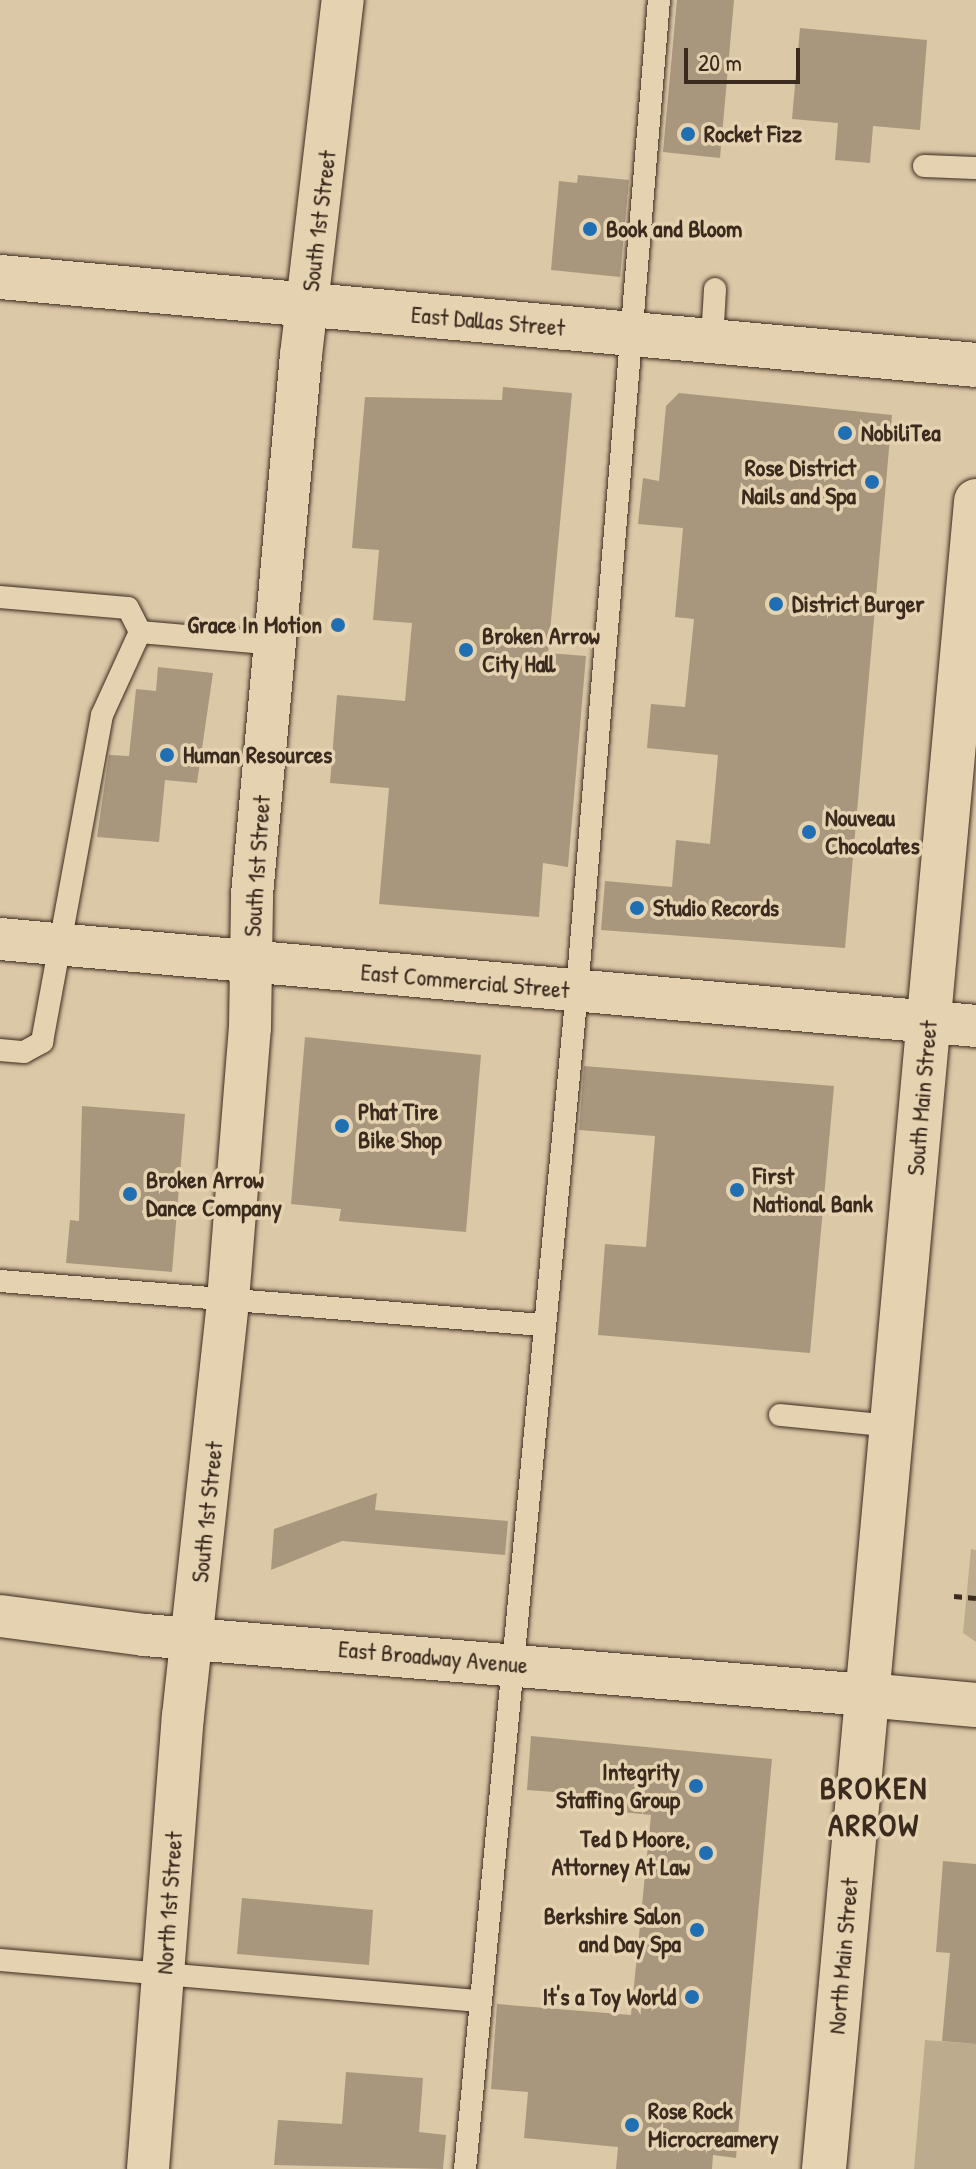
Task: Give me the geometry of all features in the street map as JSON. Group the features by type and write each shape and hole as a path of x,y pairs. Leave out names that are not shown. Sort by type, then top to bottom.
{"main road":[{"name":"East Dallas Street","path":"0,277 976,365"},
{"name":"South Main Street","path":"866,1695 976,501"},
{"path":"866,1695 976,1705"},
{"name":"North Main Street","path":"824,2169 866,1695"}],"street":[{"name":"South 1st Street","path":"193,1637 228,1300 276,644 308,304 343,0"},
{"name":"East Commercial Street","path":"0,939 976,1026"},
{"name":"East Broadway Avenue","path":"0,1616 193,1637 866,1695"},
{"name":"North 1st Street","path":"148,2169 193,1637"}],"lane":[{"path":"465,2169 477,2001 513,1664 542,1325 577,991 659,0"},
{"path":"924,166 976,168"},
{"path":"712,340 715,289"},
{"path":"0,597 128,608 140,632"},
{"path":"140,632 276,644"},
{"path":"0,1050 24,1052 42,1042 102,715 140,632"},
{"path":"0,1281 542,1325"},
{"path":"780,1415 892,1426"},
{"path":"0,1960 164,1977 477,2001"}],"path":[{"path":"954,1596 976,1598"}],"shaded area":[{"path":"971,1549 976,1550 976,1642 963,1633"},
{"path":"925,2040 976,2044 976,2169 914,2169"}],"building":[{"path":"677,0 734,0 720,158 663,152"},
{"path":"800,28 927,40 920,130 873,126 870,163 835,160 838,123 792,119"},
{"name":"Book and Bloom","path":"578,175 629,180 620,277 551,270 559,181 577,183"},
{"name":"Broken Arrow City Hall","path":"503,387 572,393 548,653 586,656 568,867 543,863 539,917 379,904 389,788 330,783 337,695 405,701 412,623 373,620 379,550 352,548 365,397 502,400"},
{"path":"679,393 892,415 845,948 601,930 605,881 672,887 676,840 710,844 718,755 647,748 651,704 685,707 694,619 675,617 683,528 638,524 643,478 659,481 666,406"},
{"name":"Human Resources","path":"158,667 213,673 197,783 165,780 159,842 97,837 109,755 129,756 136,689 156,691"},
{"path":"305,1037 481,1055 466,1232 339,1221 341,1209 291,1204"},
{"name":"First National Bank","path":"584,1066 834,1086 810,1353 598,1335 605,1244 646,1247 655,1136 579,1130"},
{"name":"Broken Arrow Dance Company","path":"82,1106 185,1114 172,1272 66,1263 70,1220 79,1221"},
{"path":"377,1493 375,1510 508,1521 505,1555 342,1541 271,1570 274,1529"},
{"path":"531,1736 772,1759 736,2158 713,2155 712,2169 616,2169 618,2147 524,2138 528,2092 491,2089 497,2004 631,2015 651,1815 621,1812 622,1797 527,1790"},
{"path":"943,1861 976,1864 976,2044 942,2041 950,1953 936,1952"},
{"path":"242,1898 373,1910 369,1965 237,1954"},
{"path":"346,2072 423,2078 419,2132 446,2135 443,2169 274,2165 278,2120 342,2124"}],"place":[{"name":"Rocket Fizz","path":"688,134"},
{"name":"Book and Bloom","path":"590,229"},
{"name":"NobiliTea","path":"845,433"},
{"name":"Rose District Nails and Spa","path":"872,482"},
{"name":"District Burger","path":"776,604"},
{"name":"Grace In Motion","path":"338,625"},
{"name":"Broken Arrow City Hall","path":"466,650"},
{"name":"Human Resources","path":"167,755"},
{"name":"Nouveau Chocolates","path":"809,832"},
{"name":"Studio Records","path":"637,908"},
{"name":"Phat Tire Bike Shop","path":"342,1126"},
{"name":"First National Bank","path":"737,1190"},
{"name":"Broken Arrow Dance Company","path":"130,1194"},
{"name":"Integrity Staffing Group","path":"696,1786"},
{"name":"Ted D Moore, Attorney At Law","path":"706,1853"},
{"name":"Berkshire Salon and Day Spa","path":"697,1930"},
{"name":"It's a Toy World","path":"692,1997"},
{"name":"Rose Rock Microcreamery","path":"632,2125"}],"district":[{"name":"BROKEN ARROW","path":"874,1808"}]}
